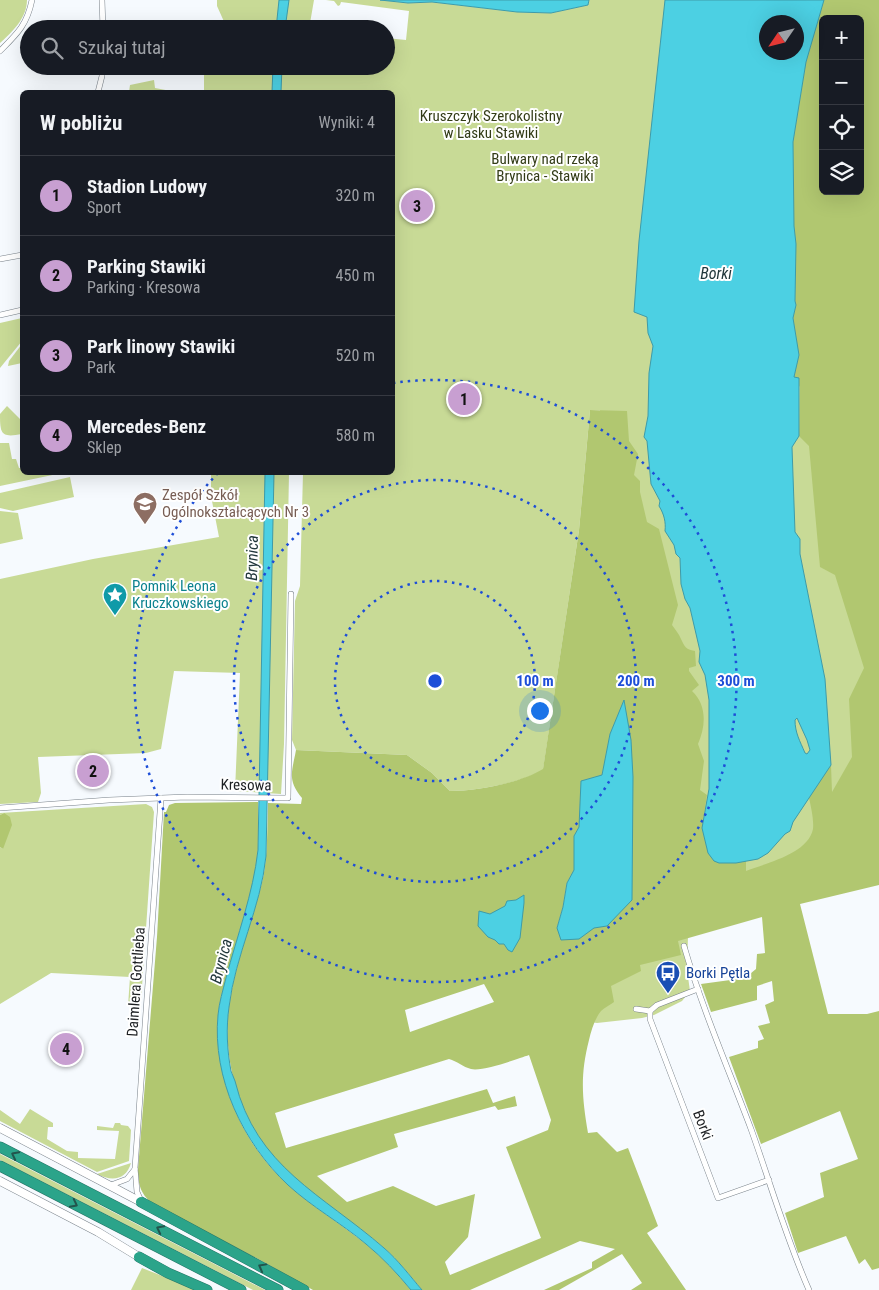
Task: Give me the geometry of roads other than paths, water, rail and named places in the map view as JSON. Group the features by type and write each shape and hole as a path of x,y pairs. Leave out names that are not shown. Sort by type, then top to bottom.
{"highway":[{"path":"0,1147 278,1290"},
{"path":"0,1166 241,1290"},
{"path":"141,1202 304,1290"},
{"path":"139,1257 168,1273 207,1290"}],"main road":[{"path":"0,1128 141,1202"},
{"path":"0,1181 98,1232 139,1257"}],"street":[{"path":"26,20 30,12 32,0"},
{"path":"102,0 103,20"},
{"path":"0,51 20,31"},
{"path":"98,90 102,75"},
{"path":"0,260 20,255"},
{"path":"0,315 20,310"},
{"name":"Kresowa","path":"0,808 161,798 288,798 291,594"},
{"name":"Daimlera Gottlieba","path":"141,1202 137,1192 135,1168 161,798"},
{"path":"684,946 698,989 769,1180 789,1242 810,1290"},
{"path":"636,1009 650,1011 657,1005 698,989"},
{"name":"Borki","path":"650,1011 650,1019 718,1198 769,1180"},
{"path":"110,1186 127,1179 135,1168"}],"water":[{"path":"279,0 289,0 286,20 277,20"},
{"path":"380,0 589,0 588,5 551,13 517,12 432,2 408,3"},
{"name":"Borki","path":"665,0 824,0 806,62 793,142 796,305 793,318 799,355 794,377 799,378 799,436 792,447 795,532 800,539 800,554 825,679 831,765 793,822 790,831 768,853 758,859 736,863 719,863 714,861 708,853 702,828 709,789 709,700 705,675 699,662 700,651 690,608 685,599 681,584 680,558 676,554 674,545 665,531 664,518 659,506 660,501 651,484 647,441 644,437 648,416 649,373 653,346 648,333 647,317 634,312 639,241","holes":["797,718 810,750 807,754 797,733 795,725"]},
{"path":"273,75 282,75 281,90 272,90"},
{"path":"265,475 274,475 266,856 259,894 232,988 227,1031 231,1071 245,1111 258,1136 275,1157 315,1194 384,1248 422,1290 411,1290 372,1249 288,1185 257,1150 234,1108 220,1062 217,1039 218,1015 226,978 249,899 258,850"},
{"path":"624,700 631,740 633,777 632,900 607,926 594,928 579,939 561,940 557,928 567,883 574,870 574,836 579,827 581,781 602,775 610,734"},
{"path":"524,895 520,938 512,952 504,944 499,944 488,937 478,926 479,911 490,914 505,906 507,901 516,900"}],"place":[{"name":"Park linowy Stawiki","path":"417,206"},
{"name":"Stadion Ludowy","path":"464,399"},
{"name":"Zespół Szkół Ogólnokształcących Nr 3","path":"145,525"},
{"name":"Pomnik Leona Kruczkowskiego","path":"115,616"},
{"name":"Parking Stawiki","path":"93,771"},
{"name":"Borki Pętla","path":"668,994"},
{"name":"Mercedes-Benz","path":"66,1049"}],"park label":[{"name":"Kruszczyk Szerokolistny w Lasku Stawiki","path":"491,124"},
{"name":"Bulwary nad rzeką Brynica - Stawiki","path":"545,168"}],"water label":[{"name":"Brynica","path":"252,558"},
{"name":"Brynica","path":"221,961"}]}
